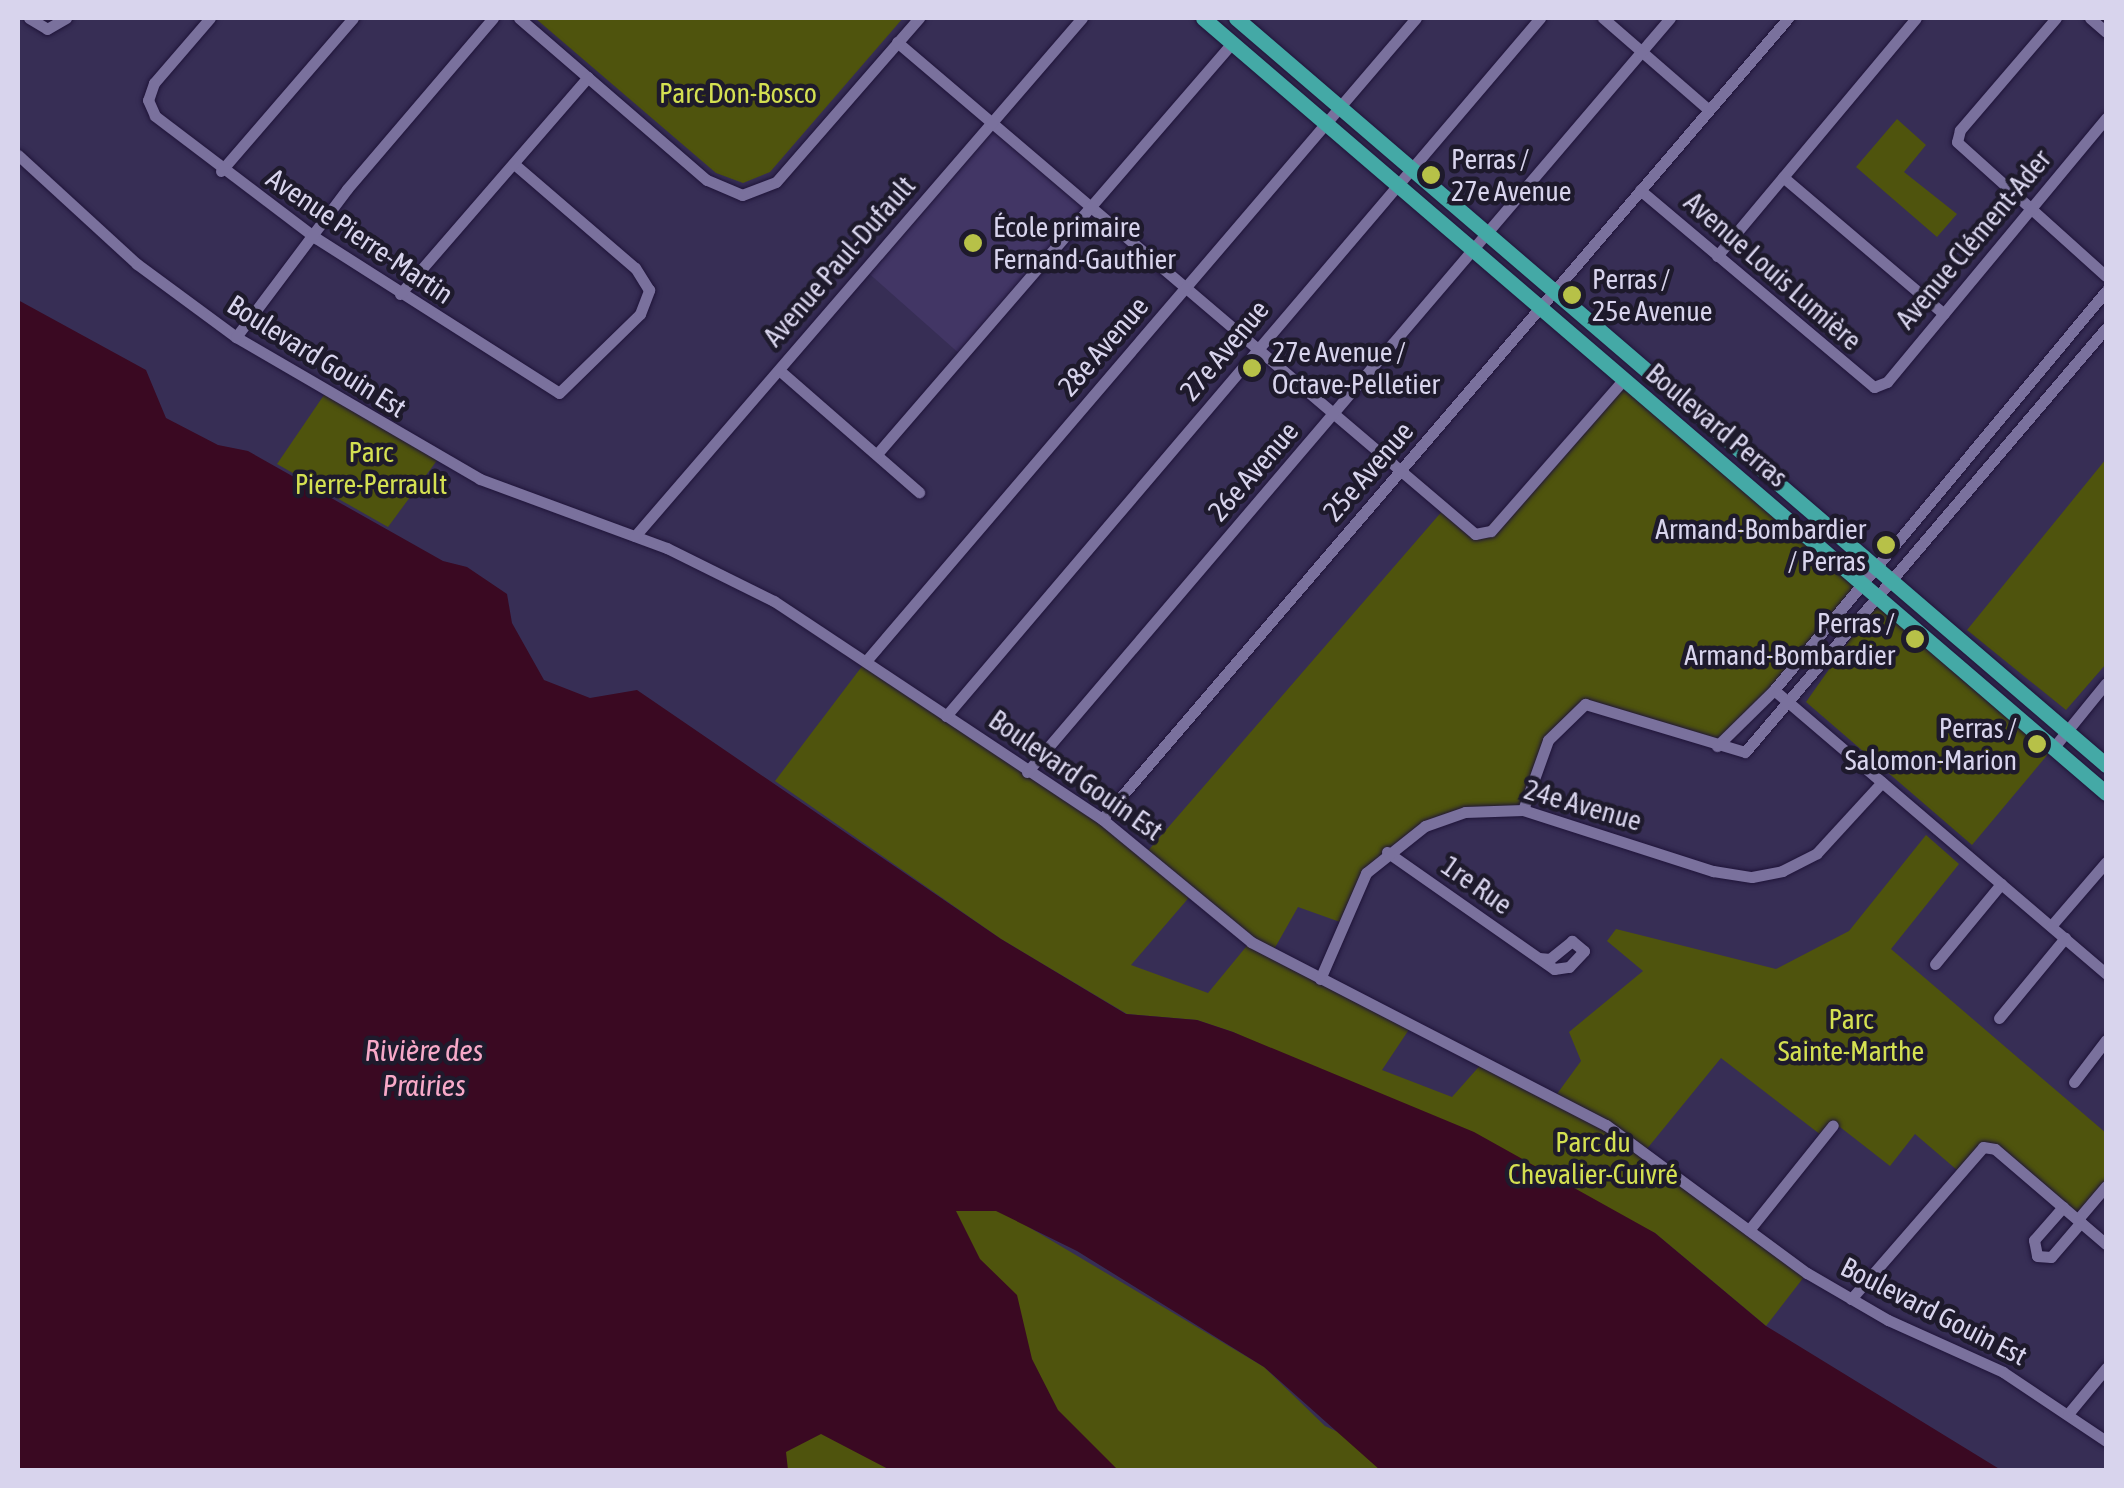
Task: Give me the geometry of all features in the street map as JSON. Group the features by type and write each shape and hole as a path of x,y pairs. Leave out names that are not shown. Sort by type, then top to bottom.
{"main road":[{"name":"Boulevard Perras","path":"1203,18 2106,793"},
{"name":"Boulevard Perras","path":"1236,18 2106,765"}],"street":[{"path":"32,20 51,28 66,18"},
{"name":"Avenue Pierre-Martin","path":"210,18 154,83 148,100 155,116 221,171 316,238 560,393 640,314 648,290 635,268 514,164"},
{"path":"221,171 353,18"},
{"path":"236,337 316,238 346,189 493,18"},
{"path":"518,18 707,180 742,194 776,182 919,18"},
{"name":"Avenue Paul-Dufault","path":"634,536 1082,18"},
{"name":"28e Avenue","path":"866,660 1416,18"},
{"name":"27e Avenue","path":"946,716 1540,18"},
{"path":"1603,18 1709,110"},
{"name":"26e Avenue","path":"1027,772 1670,18"},
{"name":"25e Avenue","path":"1102,819 1788,18"},
{"path":"1716,256 1916,18"},
{"path":"2056,18 1958,136 1962,153 2106,276"},
{"path":"2090,18 2106,32"},
{"path":"897,42 1400,472 1480,535 1624,379"},
{"path":"877,454 1232,43"},
{"path":"400,294 588,77"},
{"name":"Avenue Clément-Ader","path":"1874,387 1886,382 2106,118"},
{"name":"Boulevard Gouin Est","path":"18,156 137,264 236,337 466,472 634,536 740,582 866,660 1102,819 1250,942 1606,1125 1850,1298 2003,1372 2106,1441"},
{"path":"1783,177 1944,314"},
{"name":"Avenue Louis Lumière","path":"1640,190 1874,387"},
{"path":"1717,746 1774,690 2106,291"},
{"path":"1524,810 1553,731 1585,704 1744,752 2106,328"},
{"path":"778,370 919,492"},
{"path":"2054,748 2106,682"},
{"path":"1774,690 2106,974"},
{"name":"24e Avenue","path":"1320,980 1366,874 1387,852 1425,826 1465,812 1524,810 1722,874 1760,876 1817,853 1882,782"},
{"name":"1re Rue","path":"1387,852 1539,958"},
{"path":"2050,926 2106,862"},
{"path":"1935,964 2001,884"},
{"path":"1999,1018 2064,938"},
{"path":"2074,1082 2106,1040"},
{"path":"1750,1230 1833,1124"},
{"path":"1850,1298 1974,1151 1995,1150 2106,1244"},
{"path":"2063,1207 2034,1240 2037,1256 2051,1257 2106,1186"},
{"path":"2068,1414 2106,1368"}],"shaded area":[{"name":"École primaire Fernand-Gauthier","path":"990,123 1090,206 962,356 865,270"}],"green space":[{"name":"Parc Don-Bosco","path":"535,18 903,18 770,172 743,183 716,173"},
{"path":"1897,119 1926,145 1904,172 1957,214 1937,237 1856,167"},
{"path":"1624,379 1863,583 1723,743 1585,704 1560,723 1523,810 1494,809 1425,826 1366,873 1340,922 1298,907 1272,953 1412,1025 1382,1070 1452,1097 1484,1061 1554,1098 1581,1061 1569,1032 1643,971 1607,941 1616,929 1776,969 1849,931 1926,835 1959,864 1891,949 2106,1133 2106,1186 2078,1219 1989,1147 1957,1170 1915,1134 1890,1166 1840,1127 1821,1135 1721,1058 1646,1150 1807,1273 1766,1326 1655,1233 1233,1032 1197,1020 1127,1014 1001,939 775,781 866,661 1146,853 1444,509 1480,535","holes":["1192,894 1250,942 1208,993 1131,965"]},
{"name":"Parc Pierre-Perrault","path":"326,392 438,459 388,527 277,464"},
{"path":"2106,459 2106,664 2066,710 1967,630"},
{"path":"1880,597 2054,747 1972,845 1806,702"},
{"path":"733,1051 1264,1367 1325,1426 1420,1470 786,1469"}],"water":[{"name":"Rivière des Prairies","path":"18,300 146,370 166,418 218,445 248,451 443,561 467,567 507,594 512,623 544,680 590,698 637,690 1001,939 1126,1014 1197,1020 1233,1032 1474,1132 1655,1233 1766,1326 2001,1470 1380,1470 1264,1367 1077,1251 996,1211 956,1211 980,1259 1017,1295 1032,1359 1058,1410 1118,1470 890,1470 821,1434 786,1452 788,1470 18,1470"}],"place":[{"name":"Perras / 27e Avenue","path":"1431,175"},
{"name":"École primaire Fernand-Gauthier","path":"973,243"},
{"name":"Perras / 25e Avenue","path":"1572,295"},
{"name":"27e Avenue / Octave-Pelletier","path":"1252,368"},
{"name":"Armand-Bombardier / Perras","path":"1886,545"},
{"name":"Perras / Armand-Bombardier","path":"1915,639"},
{"name":"Perras / Salomon-Marion","path":"2037,744"}],"park label":[{"name":"Parc Sainte-Marthe","path":"1851,1035"},
{"name":"Parc du Chevalier-Cuivré","path":"1593,1158"}]}
